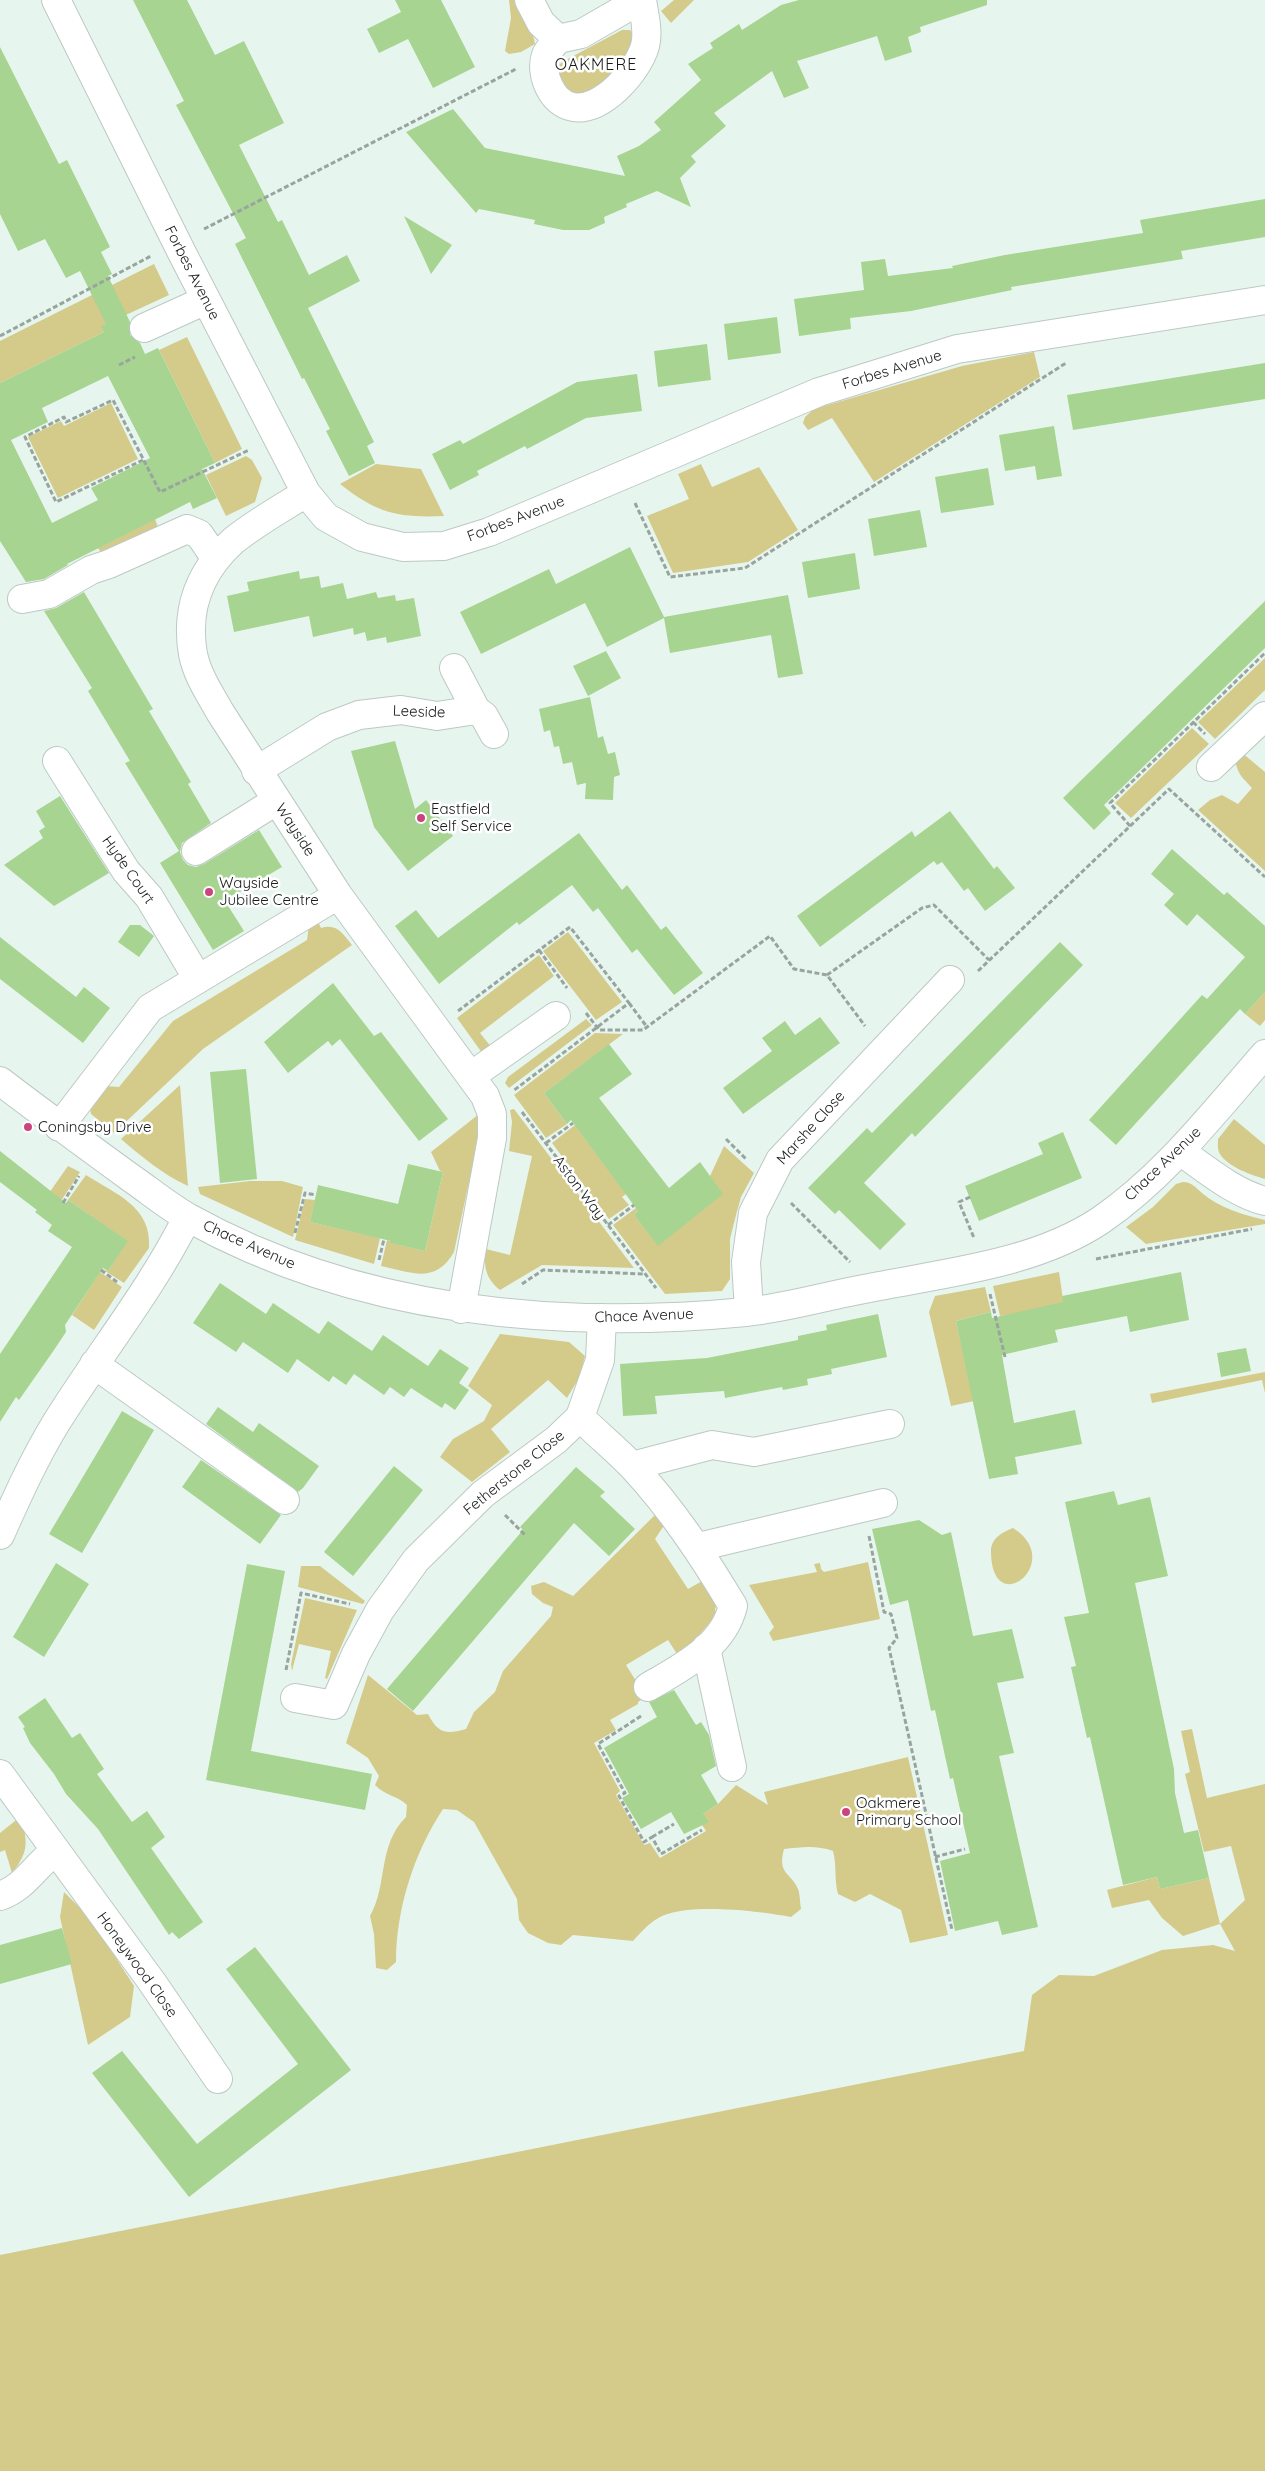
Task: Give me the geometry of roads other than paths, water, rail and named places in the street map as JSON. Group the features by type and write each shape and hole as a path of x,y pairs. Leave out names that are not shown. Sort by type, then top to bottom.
{"street":[{"name":"Forbes Avenue","path":"56,0 177,243 306,493 326,517 362,537 403,547 444,546 489,532 819,392 957,350 1265,300"},
{"path":"529,0 552,47 545,75 553,94 562,102 573,107 592,105 609,97 629,73 645,46 646,26 641,0 581,34 552,47"},
{"path":"144,328 206,300"},
{"name":"Wayside","path":"306,493 234,541 209,566 196,593 192,624 193,654 203,681 256,771 338,895"},
{"path":"22,599 49,594 91,570 187,529 199,534 216,559"},
{"path":"454,668 476,710 484,716 494,734"},
{"name":"Leeside","path":"256,771 327,727 359,715 401,710 436,716 476,710"},
{"path":"1211,767 1265,716"},
{"name":"Hyde Court","path":"57,761 126,871 149,897 198,979"},
{"path":"196,851 276,801"},
{"path":"59,1127 150,1008 338,895 478,1086 492,1114 492,1138 462,1308"},
{"name":"Marshe Close","path":"749,1311 746,1262 753,1213 780,1160 950,980"},
{"path":"478,1086 556,1016"},
{"name":"Chace Avenue","path":"0,1081 59,1127 187,1218 281,1262 363,1289 462,1308 535,1316 602,1318 749,1311 1015,1258 1062,1242 1107,1215 1141,1189 1180,1151 1265,1054"},
{"path":"1180,1151 1220,1179 1254,1198 1265,1201"},
{"path":"0,1536 21,1488 55,1425 170,1253 187,1218"},
{"name":"Fetherstone Close","path":"294,1698 334,1705 356,1654 380,1610 416,1560 483,1494 556,1440 580,1417 600,1360 602,1318"},
{"path":"94,1364 285,1500"},
{"path":"580,1417 632,1466 698,1547 733,1606 729,1621 699,1657 648,1687"},
{"path":"632,1466 712,1445 754,1452 890,1424"},
{"path":"698,1547 883,1503"},
{"path":"706,1648 732,1767"},
{"name":"Honeywood Close","path":"0,1774 55,1852 152,1982 218,2080"},
{"path":"0,1896 13,1891 24,1883 41,1862 55,1852"}],"place":[{"name":"Eastfield Self Service","path":"421,818"},
{"name":"Wayside Jubilee Centre","path":"209,892"},
{"name":"Coningsby Drive","path":"28,1127"},
{"name":"Oakmere Primary School","path":"846,1812"}],"district":[{"name":"OAKMERE","path":"596,65"}]}
